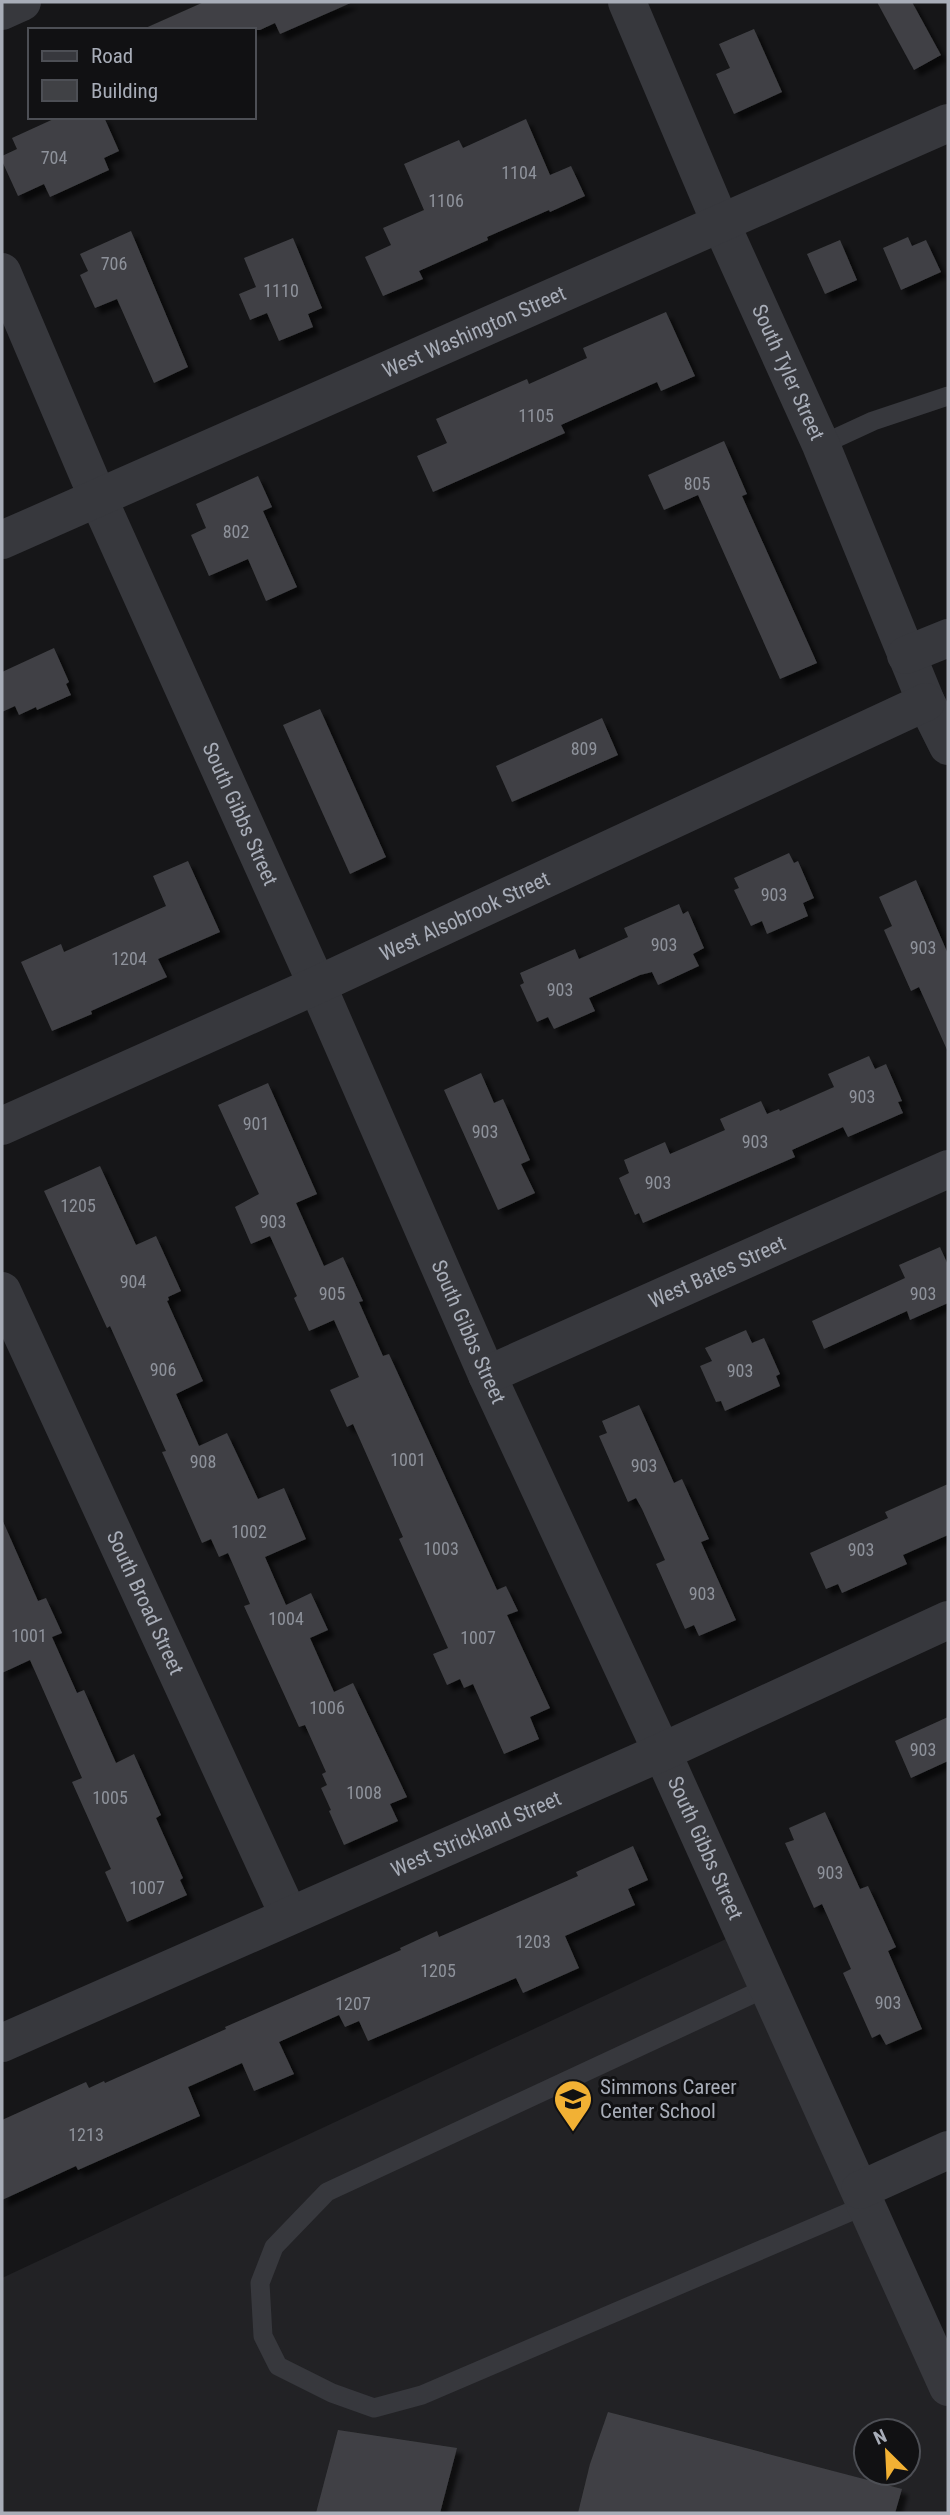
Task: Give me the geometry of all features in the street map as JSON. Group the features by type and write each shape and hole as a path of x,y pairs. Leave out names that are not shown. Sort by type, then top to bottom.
{"street":[{"path":"2,11 22,2"},
{"name":"South Tyler Street","path":"627,2 721,224 821,445 926,702 948,746"},
{"name":"West Washington Street","path":"2,541 948,123"},
{"name":"South Gibbs Street","path":"2,272 97,498 317,985 487,1375 662,1752 948,2387"},
{"path":"906,655 948,638"},
{"name":"West Alsobrook Street","path":"2,1126 317,985 926,702"},
{"name":"West Bates Street","path":"487,1375 948,1169"},
{"name":"South Broad Street","path":"2,1291 289,1916"},
{"name":"West Strickland Street","path":"2,2043 662,1752 948,1620"},
{"path":"863,2197 948,2150"}],"lane":[{"path":"821,445 873,421 948,396"},
{"path":"768,1987 327,2192 274,2247 260,2283 263,2336 278,2366 332,2393 374,2408 422,2395 863,2197"}],"shaded area":[{"name":"Simmons Career Center School","path":"743,1931 948,2386 948,2513 2,2513 2,2278"}],"building":[{"path":"204,2 353,2 280,34 275,23 260,30 146,28"},
{"path":"877,2 912,2 941,55 914,70"},
{"path":"754,29 782,92 734,114 716,74 730,68 719,44"},
{"path":"54,119 105,119 119,151 104,158 109,170 50,197 44,184 18,196 2,161 2,156 17,149 12,138"},
{"path":"526,119 550,175 571,166 585,196 487,237 488,240 419,271 423,279 383,296 365,257 391,245 383,228 424,210 404,164 459,140 463,148"},
{"path":"131,231 188,367 154,383 117,299 95,308 80,275 88,271 80,254"},
{"path":"908,237 912,246 926,240 941,272 901,290 883,248"},
{"path":"293,238 322,308 308,314 313,327 279,341 267,313 250,320 239,294 256,287 244,258"},
{"path":"840,240 857,280 825,294 807,254"},
{"path":"666,312 695,376 661,391 657,382 561,425 565,433 433,492 417,456 447,443 436,419 527,379 529,384 587,358 583,348"},
{"path":"724,441 747,494 742,496 817,663 780,679 698,495 664,510 648,475"},
{"path":"258,476 272,507 263,511 297,587 266,601 248,559 209,576 191,535 206,528 196,504"},
{"path":"54,648 69,682 66,684 71,695 19,715 15,706 2,712 2,672"},
{"path":"320,709 386,857 350,874 283,725"},
{"path":"602,718 618,755 512,802 496,766"},
{"path":"789,853 794,863 798,861 814,898 803,903 808,916 767,934 762,921 751,926 734,890 739,888 734,878"},
{"path":"188,861 220,932 158,959 167,977 52,1031 21,962 61,944 64,952 166,906 153,876"},
{"path":"916,880 948,954 948,1052 919,987 911,991 884,930 892,926 879,897"},
{"path":"679,904 683,914 688,911 704,948 693,954 699,966 658,985 652,972 640,975 589,998 595,1011 554,1029 548,1017 537,1022 520,985 524,983 520,973 575,949 579,959 628,937 624,928"},
{"path":"869,1056 875,1069 886,1064 902,1101 898,1102 903,1113 848,1137 843,1127 792,1150 795,1157 643,1223 639,1213 635,1215 619,1178 629,1173 624,1160 665,1142 670,1154 725,1130 720,1119 761,1101 767,1114 779,1109 780,1111 834,1087 828,1074"},
{"path":"481,1073 494,1103 503,1099 530,1160 521,1164 535,1193 498,1210 444,1090"},
{"path":"268,1083 317,1194 296,1203 324,1266 343,1257 383,1356 389,1354 497,1590 506,1586 518,1611 507,1615 550,1708 530,1717 539,1739 504,1754 473,1684 464,1688 460,1679 447,1685 433,1654 448,1648 399,1539 403,1537 353,1424 347,1427 330,1390 359,1377 334,1320 309,1331 294,1298 297,1296 270,1236 251,1244 235,1207 259,1194 218,1105"},
{"path":"100,1166 136,1245 156,1236 181,1291 168,1297 167,1301 203,1381 176,1394 199,1446 227,1433 258,1499 284,1488 306,1539 265,1557 286,1605 311,1593 328,1630 310,1638 334,1692 353,1683 407,1797 390,1804 398,1821 344,1845 321,1788 327,1785 322,1774 326,1772 305,1725 299,1727 244,1606 250,1604 228,1553 219,1557 211,1539 202,1543 162,1452 166,1451 110,1326 107,1328 44,1191"},
{"path":"940,1247 948,1265 948,1303 910,1320 907,1311 824,1349 812,1321 905,1278 899,1265"},
{"path":"746,1330 752,1343 764,1338 780,1374 776,1376 780,1386 725,1411 721,1401 716,1402 700,1366 712,1361 705,1348"},
{"path":"639,1405 674,1483 682,1479 709,1539 701,1542 736,1620 699,1636 694,1625 685,1629 656,1564 665,1560 636,1498 628,1502 599,1436 607,1433 602,1421"},
{"path":"948,1484 948,1535 903,1555 907,1564 842,1593 838,1584 826,1589 810,1553 888,1518 885,1512"},
{"path":"2,1519 38,1601 46,1598 62,1633 52,1637 77,1693 84,1690 116,1763 134,1754 161,1815 156,1818 183,1878 180,1880 187,1895 127,1922 105,1872 111,1869 72,1782 82,1778 30,1660 2,1673"},
{"path":"948,1717 948,1761 911,1778 895,1741"},
{"path":"825,1812 860,1889 868,1886 896,1947 888,1951 922,2029 886,2045 880,2034 872,2038 843,1973 851,1969 822,1904 814,1908 785,1843 794,1840 789,1828"},
{"path":"633,1846 648,1880 628,1889 635,1905 565,1936 579,1968 523,1993 516,1978 368,2041 359,2021 345,2027 339,2015 279,2042 294,2074 254,2091 242,2063 188,2087 200,2116 78,2170 76,2166 2,2200 2,2120 86,2082 89,2088 104,2081 105,2083 401,1950 400,1948 437,1931 439,1937 578,1876 576,1872"},
{"path":"608,2412 852,2476 852,2487 902,2489 895,2513 578,2513 590,2464"},
{"path":"338,2430 457,2448 440,2513 316,2513"}],"place":[{"name":"Simmons Career Center School","path":"573,2133"}]}
